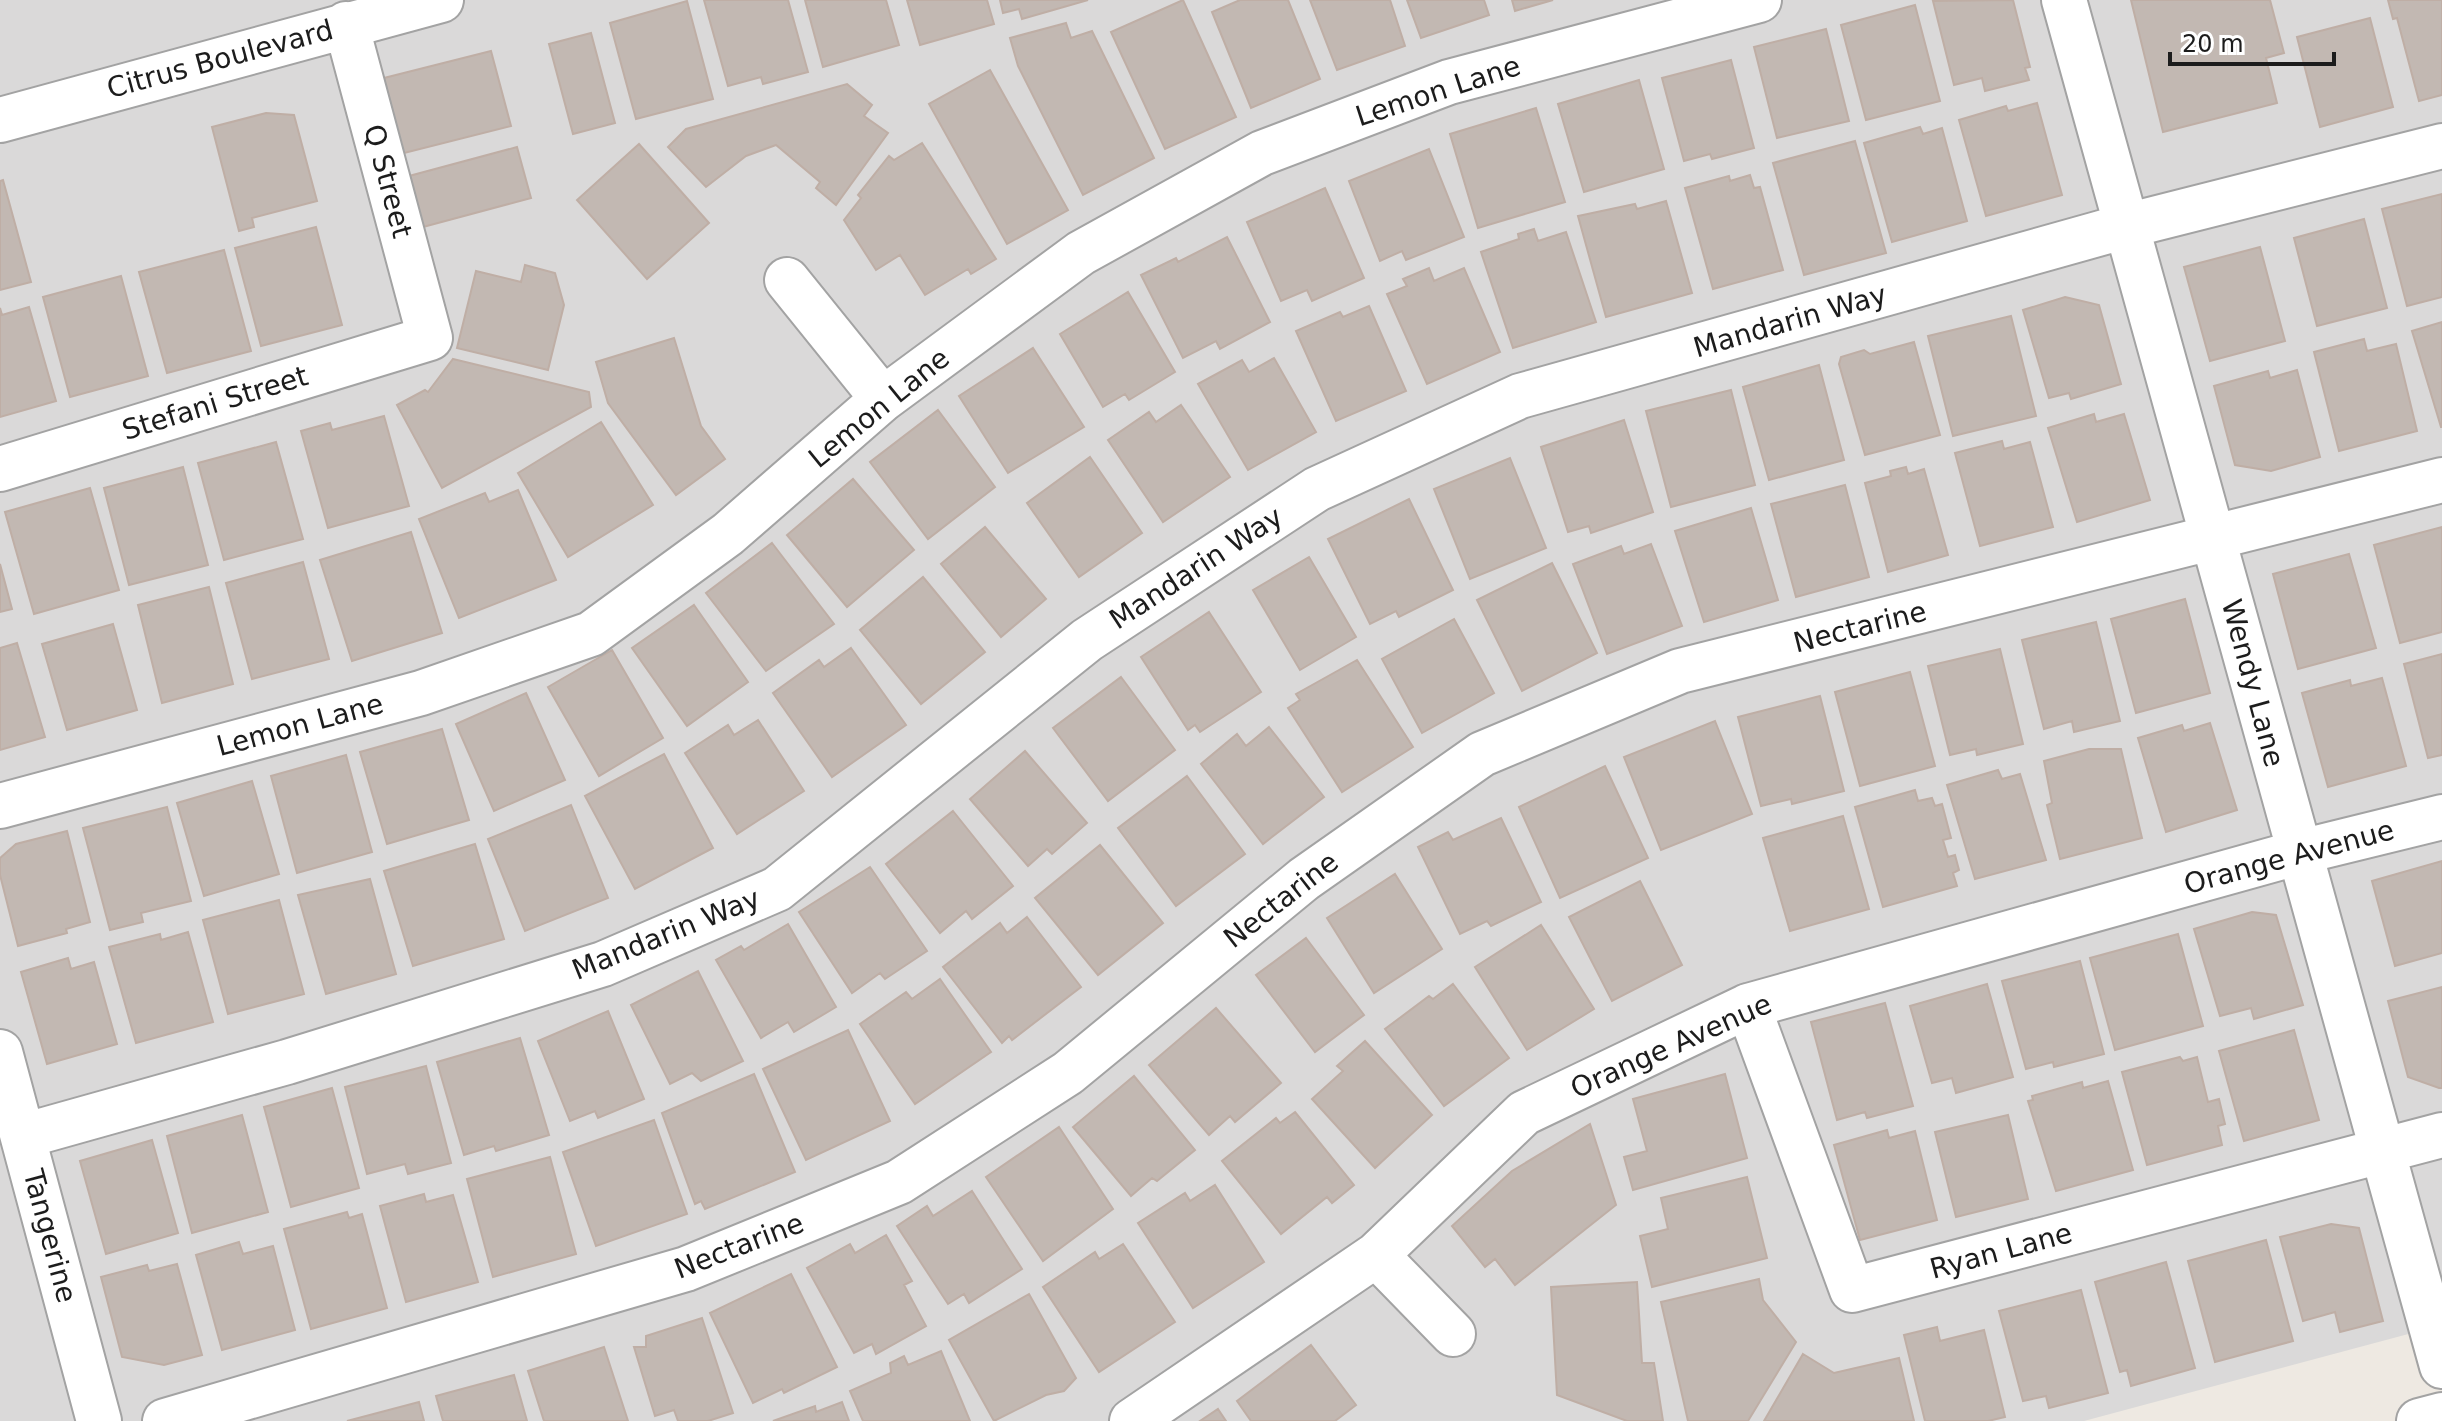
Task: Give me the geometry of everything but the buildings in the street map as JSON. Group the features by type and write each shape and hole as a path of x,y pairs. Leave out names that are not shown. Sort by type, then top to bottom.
{"street":[{"name":"Citrus Boulevard","path":"0,120 441,0"},
{"name":"Lemon Lane","path":"0,806 421,693 591,634 728,534 883,399 1081,253 1262,153 1449,82 1759,0"},
{"name":"Wendy Lane","path":"2064,0 2442,1366"},
{"name":"Q Street","path":"346,24 430,338"},
{"name":"Mandarin Way","path":"23,1136 287,1062 603,964 777,889 1087,640 1317,489 1520,396 2126,226 2442,146"},
{"path":"787,280 883,399"},
{"name":"Stefani Street","path":"0,469 430,338"},
{"name":"Nectarine","path":"165,1421 686,1269 899,1182 1068,1073 1304,879 1482,754 1680,671 2442,480"},
{"name":"Orange Avenue","path":"1132,1421 1376,1255 1524,1113 1748,1006 2300,852 2442,817"},
{"name":"Ryan Lane","path":"1748,1006 1852,1290 2442,1135"},
{"name":"Tangerine","path":"0,1052 99,1421"},
{"path":"1376,1255 1453,1334"},
{"path":"2419,1421 2442,1415"}],"shaded area":[{"path":"0,0 2442,0 2442,1325 2084,1421 0,1421"}]}
